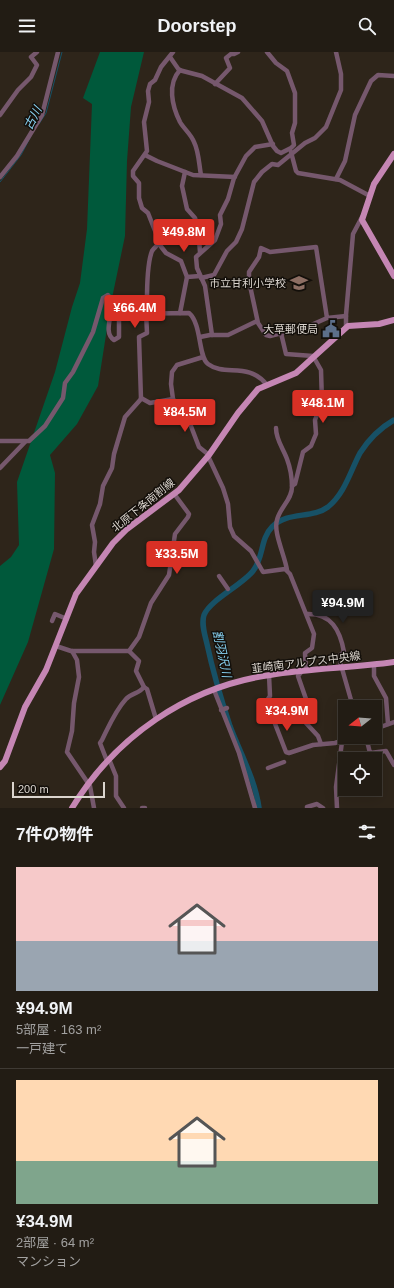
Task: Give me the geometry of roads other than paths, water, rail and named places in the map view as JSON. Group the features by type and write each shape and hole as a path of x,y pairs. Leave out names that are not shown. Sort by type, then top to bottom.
{"main road":[{"path":"394,154 380,174 362,216 363,223 394,276"},
{"path":"346,327 379,324 394,320"},
{"name":"北原下条南割線","path":"0,767 5,761 25,707 46,670 76,594 113,542 127,528 175,495 208,456 244,405 258,389 296,373 346,327"},
{"name":"韮崎南アルプス中央線","path":"72,808 88,783 108,760 130,739 156,719 183,703 217,689 269,675 394,662"}],"street":[{"path":"0,115 18,90 31,78 37,65 31,57 37,52"},
{"path":"0,177 17,156 42,115 58,52"},
{"path":"173,52 161,67 156,80 150,84 148,91 149,102 144,122 148,148 146,155 134,168 133,174 139,184 138,195 142,208 148,213 159,244 166,254 180,261 187,277 180,313"},
{"path":"215,84 230,68 226,58 231,54 238,52"},
{"path":"170,57 180,70 198,74 242,98 262,121 279,153 291,148 294,143 292,133 295,123 295,93 286,71 276,63 267,52"},
{"path":"187,277 214,275 227,252 235,245 242,229 255,179 272,164 278,164 315,138 326,127 341,90 341,74 336,52"},
{"path":"180,70 172,80 171,91 180,122 191,136 196,148 201,175"},
{"path":"336,179 344,162 352,122 371,81 378,75 394,76"},
{"path":"200,252 209,246 216,236 221,224 220,215 228,199 234,177 246,156 252,148 273,144"},
{"path":"291,148 298,173 336,179 370,196"},
{"path":"146,155 185,172 201,175 234,177"},
{"path":"185,172 182,186 187,209 195,218 198,228 200,252 196,262 200,277 205,286 212,335"},
{"path":"346,327 353,234 362,216"},
{"path":"96,566 94,552 95,542 92,525 100,504 103,486 112,468 114,454 125,417 141,398 139,337 147,333 148,276 152,251 159,244"},
{"path":"327,318 316,247 270,252 261,248 259,257 249,272 250,293 257,320 267,336 309,326 327,318 346,316"},
{"path":"0,468 25,442 29,441 45,426 61,402 65,383 73,372 93,332 103,298 108,295 112,304 109,332 110,337 114,340 119,337 120,316 147,312 189,313 193,317 200,337 203,357 211,366 252,373 267,384"},
{"path":"200,337 231,334 257,320"},
{"path":"280,333 286,354 313,356 321,370 322,402 315,420 316,434 311,446 303,452 295,484 292,486"},
{"path":"203,357 181,364 174,368 172,378 173,399 191,425 199,447 208,456 223,488 228,504 230,527 234,536 251,551 263,572 287,570"},
{"path":"141,398 150,403 173,399"},
{"path":"276,428 277,440 290,467 292,486 290,497 280,510 275,530 282,546 287,570 307,614 314,634 312,648 305,653 304,671 298,676 306,699 301,710 306,723 318,736 321,744"},
{"path":"0,441 25,442"},
{"path":"175,495 189,514"},
{"path":"129,651 139,637 151,603 169,575 175,534 189,514 195,511"},
{"path":"219,576 228,589"},
{"path":"52,621 55,614 67,619"},
{"path":"307,614 321,615 333,624 343,647 344,652 339,656 351,700"},
{"path":"56,646 72,651 129,651 140,661 136,671 144,687 147,689 156,719"},
{"path":"72,651 77,660 79,677 74,703 72,731 67,750 88,783 94,799 94,808"},
{"path":"374,664 374,676 386,698 388,724"},
{"path":"269,675 270,696 268,699 272,716 286,752 289,753 313,744 338,742"},
{"path":"124,808 116,796 116,776 100,743 116,711 126,698 140,692 144,687"},
{"path":"217,689 239,753 255,808"},
{"path":"382,726 394,722"},
{"path":"337,808 336,787 342,744"},
{"path":"368,744 370,753 386,751 394,765"},
{"path":"268,768 284,762"},
{"path":"307,806 317,804 323,808"}],"waterway":[{"name":"古川","path":"39,124 46,113 62,52"},
{"name":"古川","path":"0,182 21,155 31,136"},
{"name":"割羽沢川","path":"259,808 251,776 230,726 217,685 204,630 204,615 207,609 219,598 242,582 253,571 259,560 268,532 272,527 285,519 322,511 334,501 347,482 363,448 379,430 394,420"}],"place":[{"name":"市立甘利小学校","path":"299,283"},
{"name":"大草郵便局","path":"331,329"}]}
